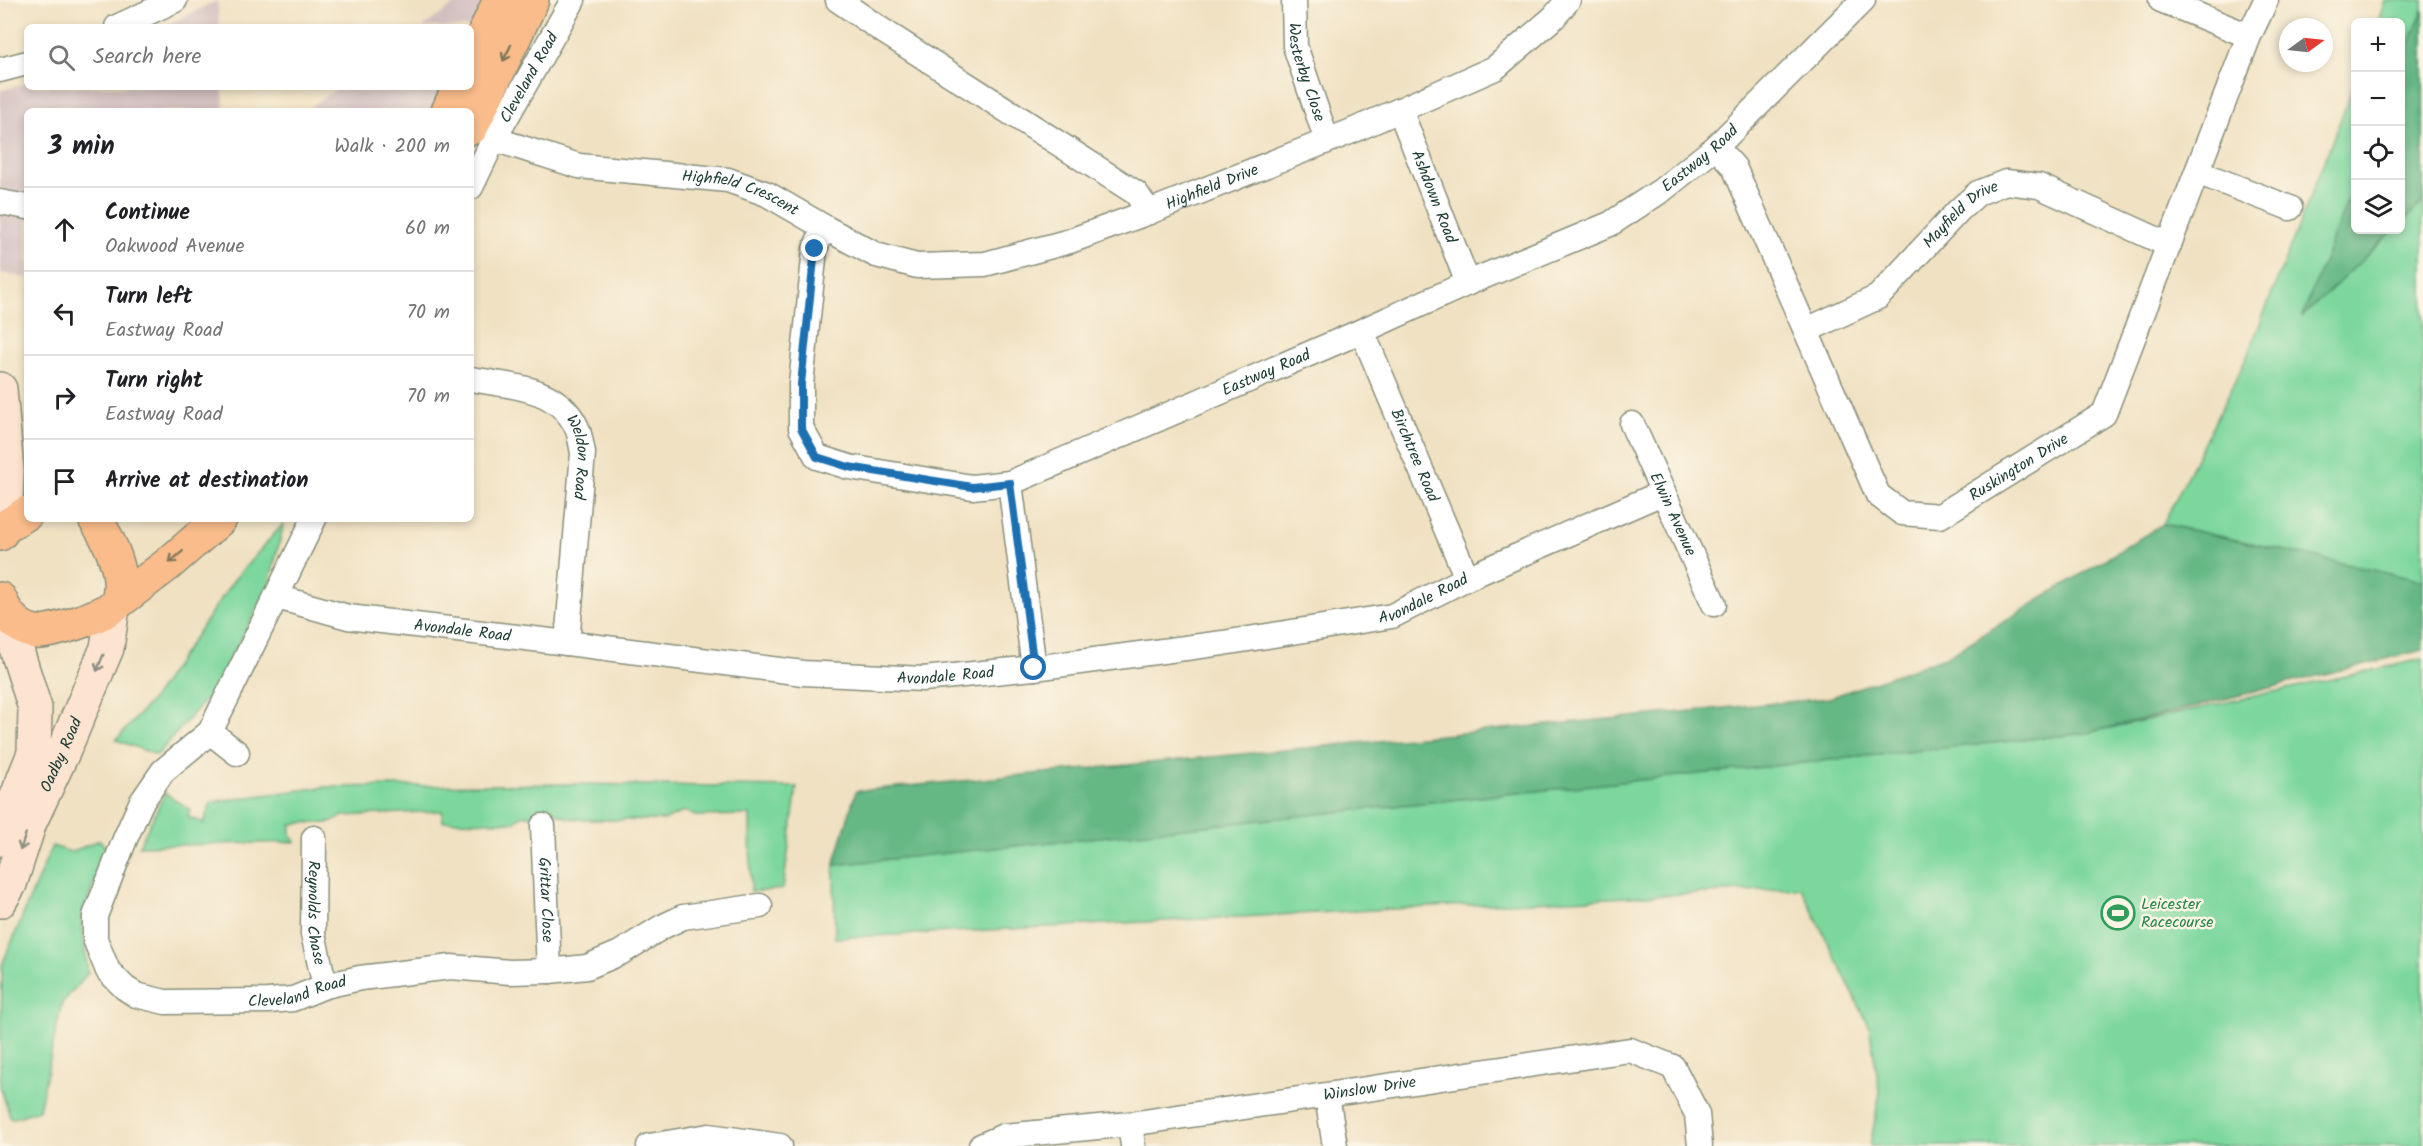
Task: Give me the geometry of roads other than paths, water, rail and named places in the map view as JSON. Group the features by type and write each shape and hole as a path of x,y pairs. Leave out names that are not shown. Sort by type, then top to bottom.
{"main road":[{"path":"474,56 500,0"},
{"path":"482,134 532,0"},
{"path":"449,108 458,90"},
{"path":"0,388 24,433"},
{"path":"0,388 11,525"},
{"path":"97,522 104,531 116,564 120,584 115,605"},
{"path":"11,625 84,621 100,615 167,564 216,522"},
{"name":"Oadby Road","path":"0,901 10,884 30,822 64,750 106,648 115,605"},
{"name":"Oadby Road","path":"0,839 34,753 35,708 11,625"},
{"path":"0,675 5,680 17,710 24,782"}],"street":[{"name":"Cleveland Road","path":"474,173 482,134 573,0"},
{"name":"Highfield Drive","path":"838,0 1136,193 1149,212 1327,141 1495,68 1554,17 1569,0"},
{"name":"Westerby Close","path":"1294,0 1295,46 1327,141"},
{"name":"Eastway Road","path":"824,227 815,249 801,384 801,428 817,457 849,467 972,487 1010,483 1468,283 1610,224 1662,190 1716,147 1863,0"},
{"path":"2161,0 2249,36"},
{"name":"Ruskington Drive","path":"1716,147 1734,166 1878,495 1902,513 1940,516 2104,414 2249,36 2266,0"},
{"path":"123,24 168,2"},
{"path":"0,70 24,64"},
{"name":"Ashdown Road","path":"1400,110 1468,283"},
{"name":"Highfield Crescent","path":"482,134 579,166 728,180 767,194 876,255 918,266 985,264 1070,241 1149,212"},
{"path":"2197,172 2290,208"},
{"name":"Mayfield Drive","path":"1807,330 1878,297 1959,210 1978,193 2006,182 2038,186 2169,245"},
{"path":"0,202 24,206"},
{"name":"Birchtree Road","path":"1362,331 1467,578"},
{"name":"Weldon Road","path":"474,380 538,391 558,402 577,426 583,453 567,643"},
{"name":"Elwin Avenue","path":"1632,424 1714,604"},
{"path":"1010,483 1034,668"},
{"name":"Avondale Road","path":"277,597 348,617 803,673 923,679 1034,668 1223,643 1392,616 1467,578 1662,494"},
{"name":"Cleveland Road","path":"313,522 210,732 163,771 141,803 95,916 95,939 108,972 126,988 136,995 165,1002 268,1001 293,999 325,986 360,978 451,967 510,972 549,972 587,967 683,917 760,906"},
{"path":"210,732 237,753"},
{"name":"Grittar Close","path":"543,826 549,972"},
{"name":"Reynolds Chase","path":"314,838 314,934 325,986"},
{"name":"Winslow Drive","path":"981,1146 1004,1136 1132,1135 1328,1096 1630,1050 1673,1067 1697,1114 1700,1146"},
{"path":"1328,1096 1335,1146"},
{"path":"649,1146 709,1136 780,1146"}],"place":[{"name":"Leicester Racecourse","path":"2118,913"}]}
